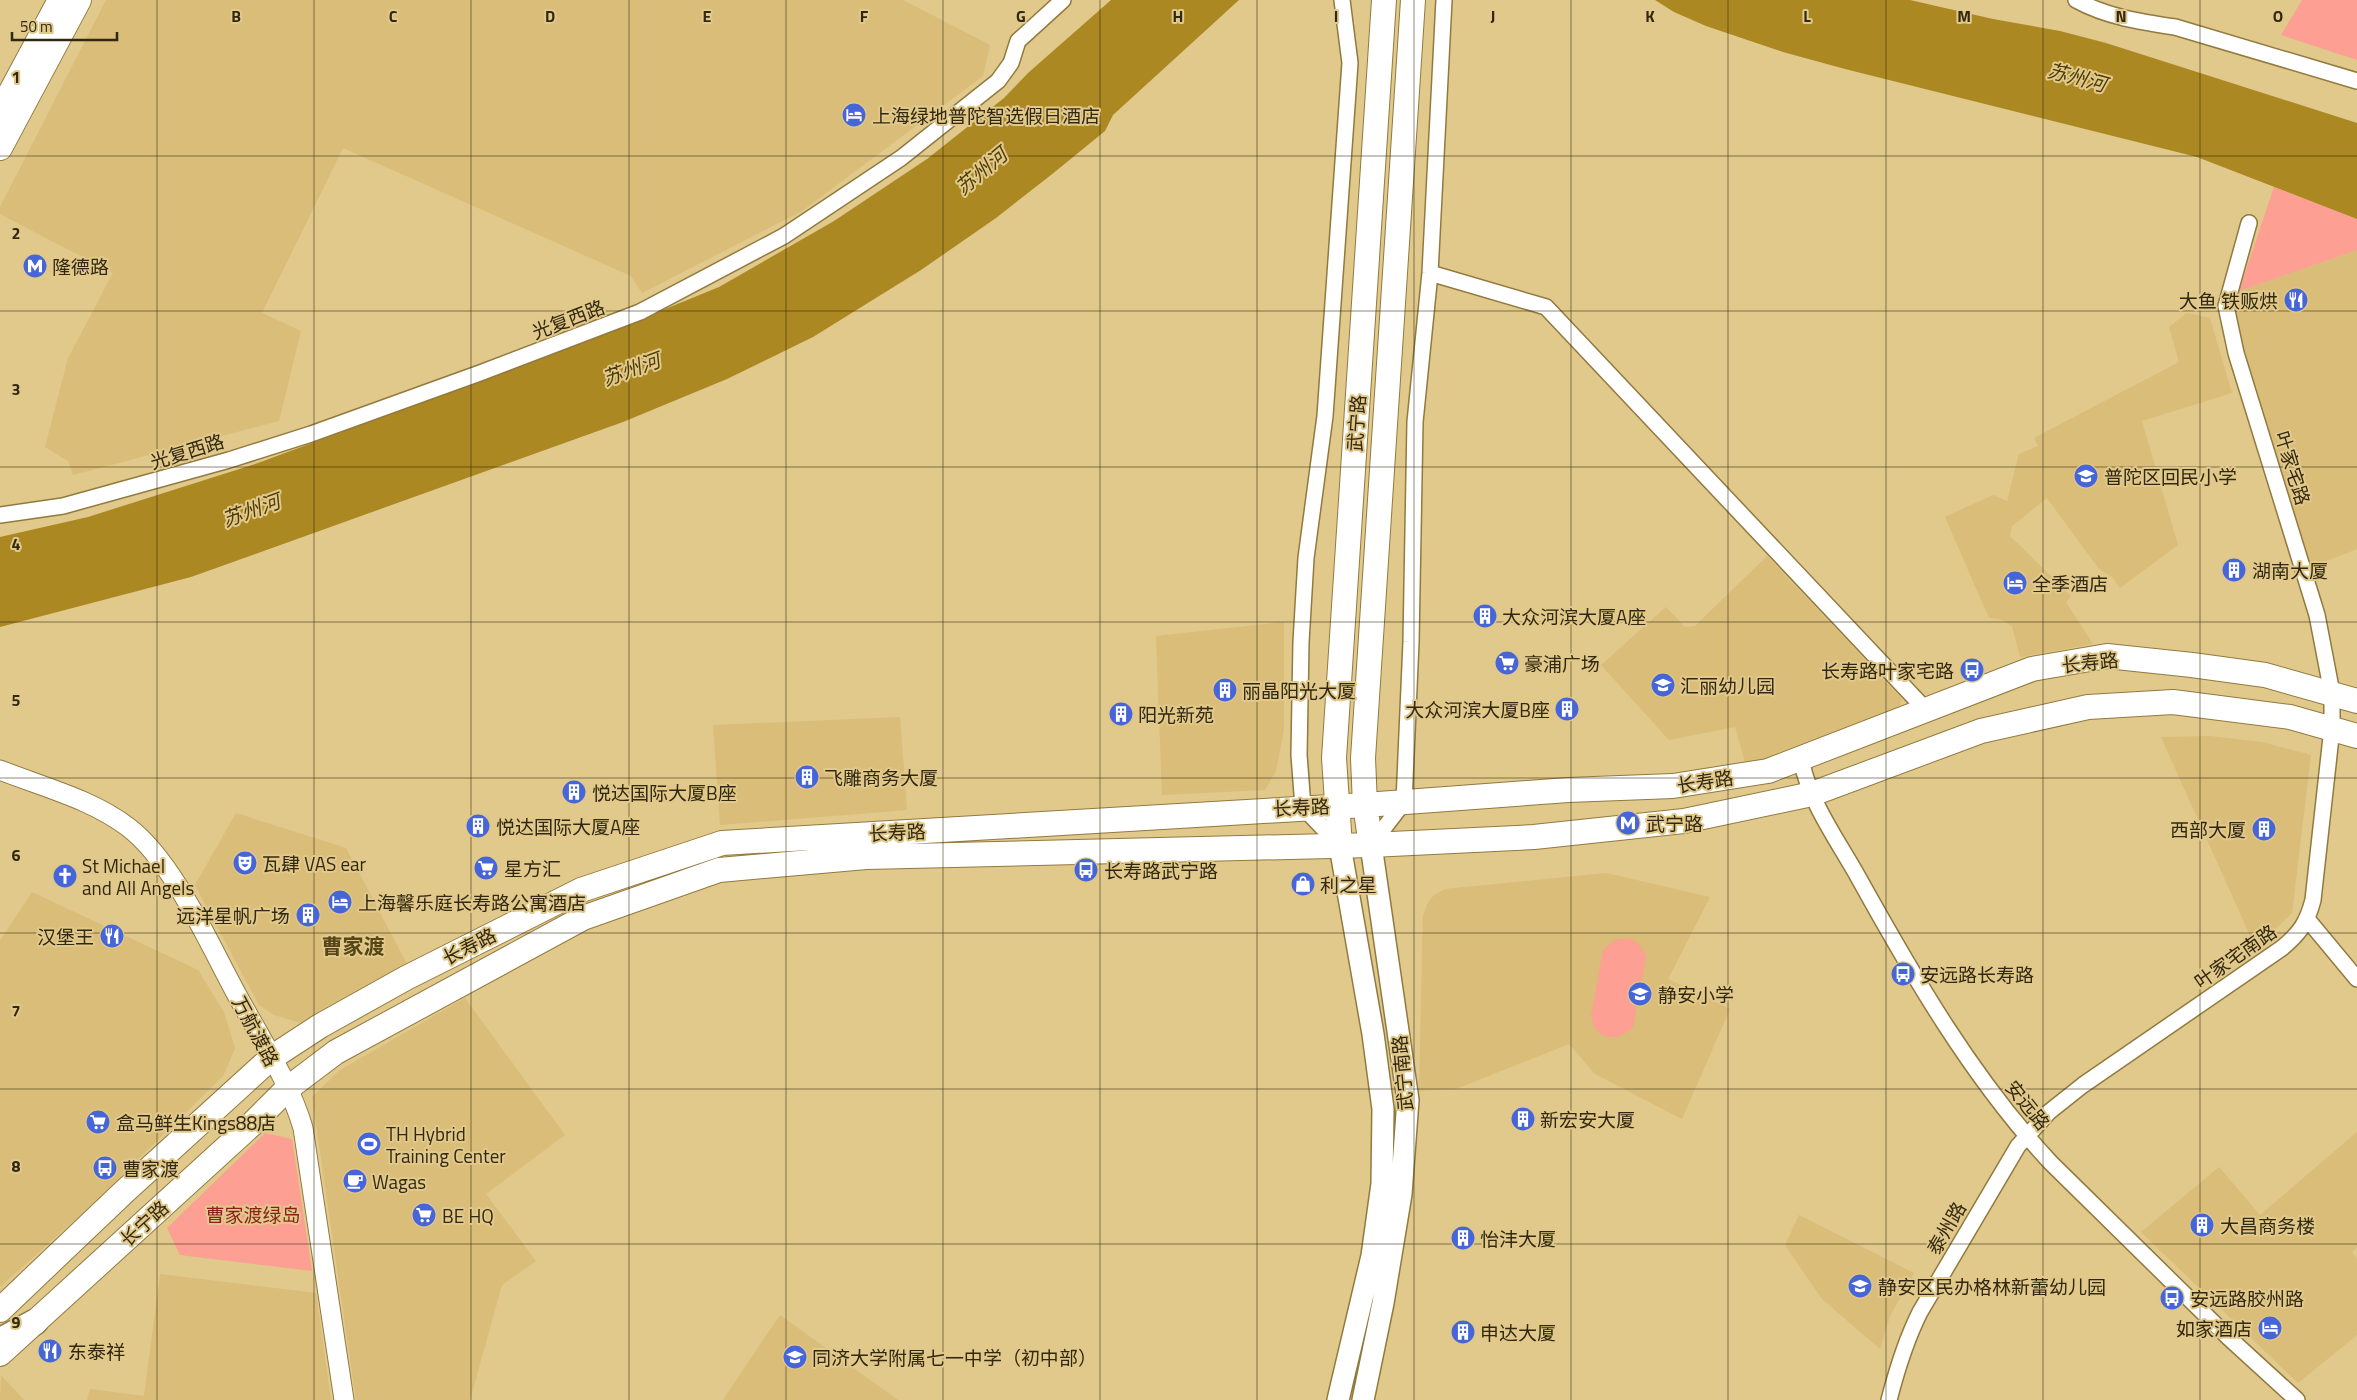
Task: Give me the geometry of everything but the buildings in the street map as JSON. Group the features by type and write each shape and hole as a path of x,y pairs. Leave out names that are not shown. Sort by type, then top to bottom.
{"highway":[{"path":"0,1341 35,1322"}],"main road":[{"path":"0,112 60,0"},
{"path":"0,148 78,0"},
{"name":"武宁路","path":"1340,846 1334,758 1384,0"},
{"name":"武宁路","path":"1365,805 1363,758 1413,0"},
{"name":"长寿路","path":"271,1058 320,1026 406,978 581,890 722,843 1336,805 1365,805 1568,790 1674,786 1768,771 1806,776 1926,710 2032,669 2107,656 2192,664 2265,675 2332,693 2357,702"},
{"name":"长寿路","path":"286,1089 336,1052 583,918 719,870 866,856 1340,846 1534,837 1684,821 1806,776 1981,731 2088,707 2173,702 2290,717 2357,736"},
{"name":"武宁南路","path":"1363,1400 1383,1303 1401,1194 1408,1100 1365,805"},
{"name":"武宁南路","path":"1338,1400 1372,1256 1382,1184 1383,1110 1373,1034 1340,846"},
{"name":"长宁路","path":"0,1310 125,1191 271,1058"},
{"name":"长宁路","path":"0,1354 250,1126 286,1089"}],"street":[{"name":"光复西路","path":"0,515 63,506 256,451 480,373 640,312 784,236 902,158 998,81 1011,64 1018,41 1063,0"},
{"path":"1340,846 1303,807 1298,755 1301,642 1306,558 1325,416 1350,63 1342,0"},
{"path":"1371,845 1404,802 1411,642 1415,422 1430,273 1444,0"},
{"path":"2076,0 2124,19 2149,25 2175,27 2357,81"},
{"name":"叶家宅路","path":"2249,223 2226,306 2236,353 2317,615 2332,693 2332,728"},
{"path":"1430,273 1546,307 1926,710"},
{"name":"叶家宅南路","path":"2026,1136 2049,1112 2083,1085 2282,948 2296,936 2308,920 2313,900 2332,728"},
{"name":"万航渡路","path":"0,770 92,805 130,828 146,844 160,860 175,884 271,1058 303,1128 344,1400"},
{"name":"安远路","path":"1806,776 1909,969 1970,1061 2026,1136 2228,1337 2298,1400"},
{"path":"2308,920 2357,979"},
{"name":"泰州路","path":"1889,1400 1900,1360 1916,1319 2004,1168 2026,1136"}],"shaded area":[{"path":"106,0 903,0 990,45 983,76 802,211 642,293 631,276 343,148 262,313 301,331 279,421 73,475 68,461 45,447 68,358 113,273 0,214 0,207"},
{"path":"2357,250 2357,549 2311,567 2244,358 2235,311 2239,291"},
{"path":"2187,313 2210,318 2232,393 2142,421 2178,545 2120,588 2112,577 2099,569 2047,498 2012,526 2010,536 2071,596 2066,602 2093,644 2020,657 2012,626 2000,619 1989,618 1945,517 1993,495 2007,501 2019,454 2038,446 2034,438 2179,362 2169,327"},
{"path":"1767,556 1901,698 1900,709 1764,762 1746,766 1735,727 1669,740 1601,665 1666,607 1685,627 1695,626"},
{"path":"1284,622 1284,729 1276,771 1265,790 1162,795 1156,636"},
{"path":"900,717 907,810 720,825 713,725"},
{"path":"2210,736 2262,742 2311,755 2292,913 2256,949 2161,737"},
{"path":"236,813 346,848 407,964 301,1023 274,1015 259,1005 195,885"},
{"path":"1606,873 1710,897 1668,979 1730,1009 1682,1119 1595,1074 1569,1044 1456,1089 1419,1091 1423,916 1427,904 1434,895 1445,889"},
{"path":"32,892 198,970 224,1012 235,1048 224,1075 86,1210 0,1287 0,941"},
{"path":"465,998 565,1135 486,1194 536,1261 502,1285 470,1400 356,1400 312,1097 340,1070"},
{"path":"2357,1132 2357,1247 2352,1252 2357,1259 2357,1335 2298,1383 2141,1232 2219,1167 2260,1215"},
{"name":"静安区民办格林新蕾幼儿园","path":"1799,1215 1914,1273 1890,1316 1880,1349 1822,1299 1785,1245"},
{"path":"160,1274 316,1293 331,1400 87,1400 90,1389 144,1396"},
{"name":"同济大学附属七一中学（初中部）","path":"780,1315 898,1400 723,1400"},
{"path":"1,1375 24,1400 0,1400"}],"green space":[{"path":"2302,0 2357,0 2357,60 2281,35"},
{"path":"2274,187 2357,219 2357,250 2239,291"},
{"path":"1629,938 1640,946 1646,957 1633,1027 1619,1036 1609,1037 1595,1029 1591,1016 1603,950 1615,940"},
{"name":"曹家渡绿岛","path":"265,1133 292,1139 312,1271 180,1255 167,1228"}],"water":[{"name":"苏州河","path":"1111,0 1239,0 1113,115 1105,131 1051,175 996,218 921,270 813,337 727,379 623,422 191,577 0,627 0,537 88,517 258,463 587,341 719,287 834,221 927,159 1004,98 1028,73"},
{"name":"苏州河","path":"1655,0 1910,0 1993,19 2060,31 2106,43 2357,123 2357,219 2197,157 1783,52 1706,26 1674,12"}],"place":[{"name":"上海绿地普陀智选假日酒店","path":"854,115"},
{"name":"隆德路","path":"35,266"},
{"name":"大鱼 铁贩烘","path":"2296,300"},
{"name":"普陀区回民小学","path":"2086,476"},
{"name":"湖南大厦","path":"2234,570"},
{"name":"全季酒店","path":"2015,583"},
{"name":"大众河滨大厦A座","path":"1485,616"},
{"name":"豪浦广场","path":"1507,663"},
{"name":"长寿路叶家宅路","path":"1972,670"},
{"name":"汇丽幼儿园","path":"1663,685"},
{"name":"丽晶阳光大厦","path":"1225,690"},
{"name":"大众河滨大厦B座","path":"1567,709"},
{"name":"阳光新苑","path":"1121,714"},
{"name":"飞雕商务大厦","path":"807,777"},
{"name":"悦达国际大厦B座","path":"574,792"},
{"name":"武宁路","path":"1628,823"},
{"name":"悦达国际大厦A座","path":"478,826"},
{"name":"西部大厦","path":"2264,829"},
{"name":"瓦肆 VAS ear","path":"245,863"},
{"name":"星方汇","path":"486,868"},
{"name":"长寿路武宁路","path":"1086,870"},
{"name":"St Michael and All Angels","path":"65,876"},
{"name":"利之星","path":"1303,884"},
{"name":"上海馨乐庭长寿路公寓酒店","path":"340,902"},
{"name":"远洋星帆广场","path":"308,915"},
{"name":"汉堡王","path":"112,936"},
{"name":"安远路长寿路","path":"1903,974"},
{"name":"静安小学","path":"1640,994"},
{"name":"新宏安大厦","path":"1523,1119"},
{"name":"盒马鲜生Kings88店","path":"98,1122"},
{"name":"TH Hybrid Training Center","path":"369,1144"},
{"name":"曹家渡","path":"105,1168"},
{"name":"Wagas","path":"355,1181"},
{"name":"BE HQ","path":"424,1215"},
{"name":"大昌商务楼","path":"2202,1225"},
{"name":"怡沣大厦","path":"1463,1238"},
{"name":"静安区民办格林新蕾幼儿园","path":"1860,1286"},
{"name":"安远路胶州路","path":"2172,1298"},
{"name":"如家酒店","path":"2270,1328"},
{"name":"申达大厦","path":"1463,1332"},
{"name":"东泰祥","path":"50,1351"},
{"name":"同济大学附属七一中学（初中部）","path":"795,1357"}],"district":[{"name":"曹家渡","path":"353,946"}]}
